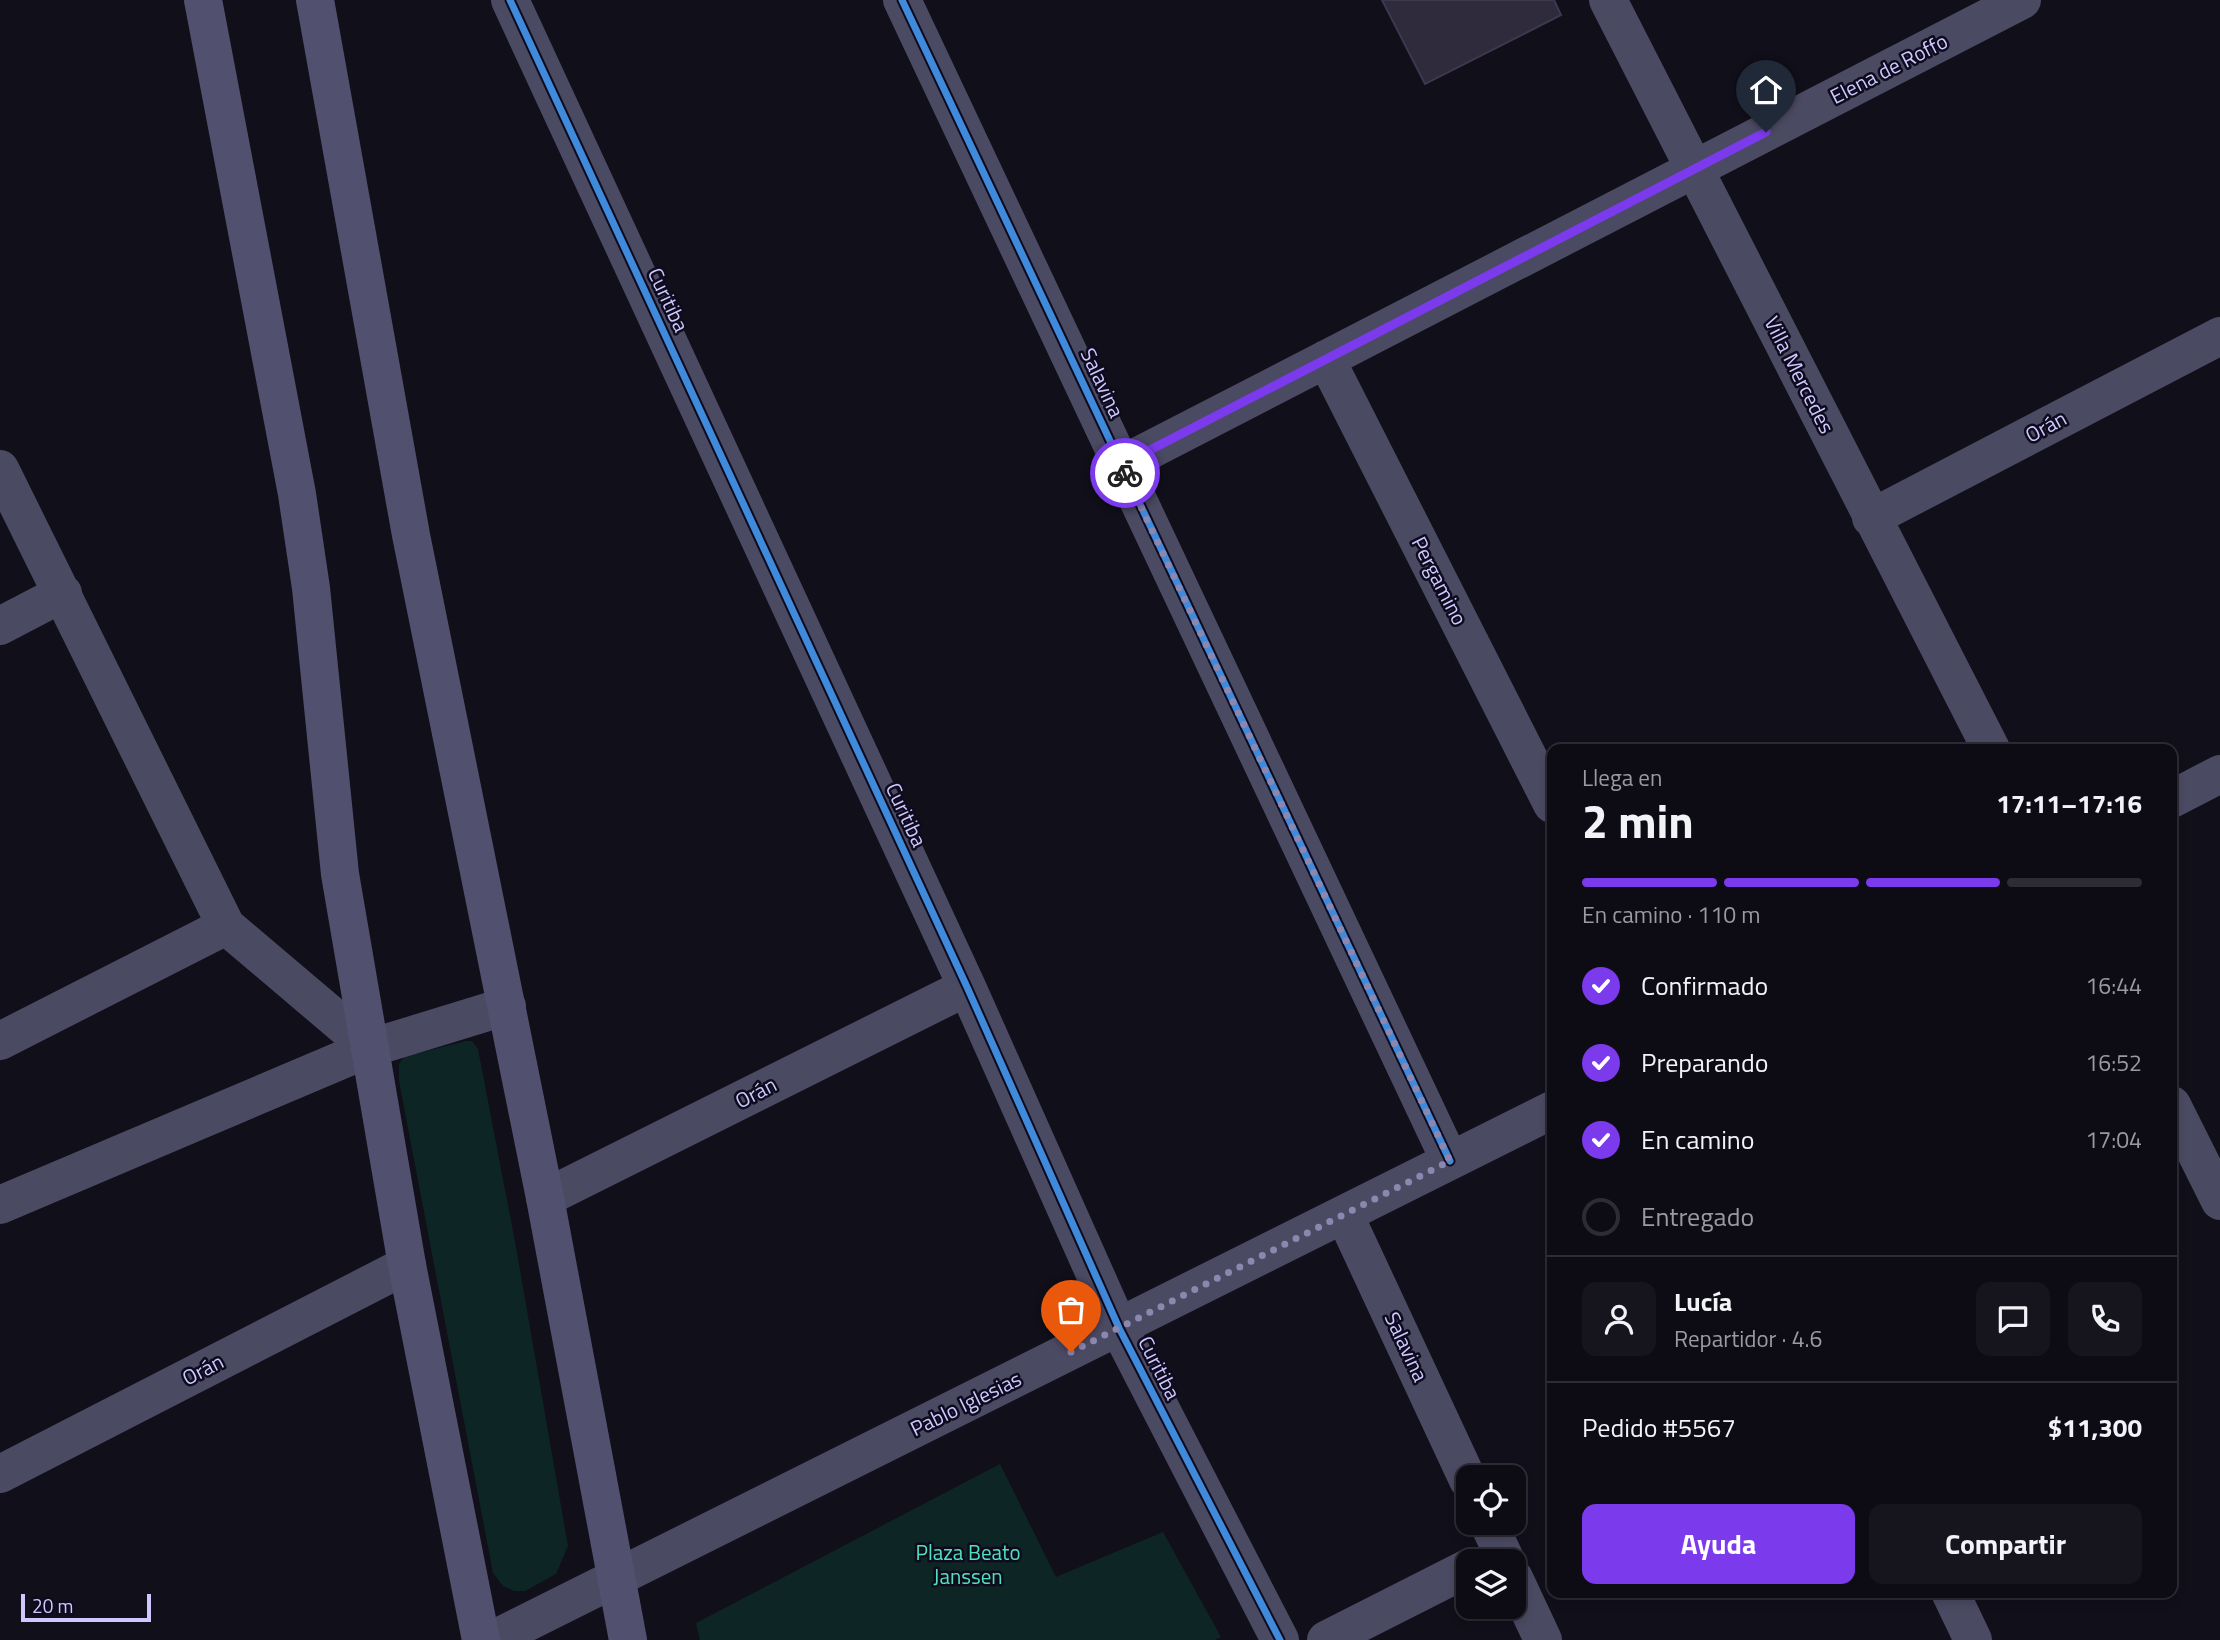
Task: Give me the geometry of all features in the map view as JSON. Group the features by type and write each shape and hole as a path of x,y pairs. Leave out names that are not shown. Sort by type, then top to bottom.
{"main road":[{"path":"203,0 297,494 312,588 340,874 407,1265 481,1640"},
{"path":"316,0 411,535 545,1198 628,1640"}],"street":[{"name":"Curitiba","path":"510,0 967,987 1119,1328 1280,1640"},
{"name":"Salavina","path":"902,0 1450,1161"},
{"name":"Villa Mercedes","path":"1608,0 1988,744"},
{"name":"Elena de Roffo","path":"1121,465 2022,0"},
{"name":"Orán","path":"1871,518 2220,336"},
{"name":"Pergamino","path":"1326,359 1547,794"},
{"path":"0,469 226,926 370,1048"},
{"path":"0,626 63,593"},
{"path":"2177,796 2220,774"},
{"path":"0,1041 226,926"},
{"name":"Orán","path":"545,1198 967,987"},
{"path":"0,1205 370,1048 507,1006"},
{"name":"Pablo Iglesias","path":"492,1640 1547,1112"},
{"path":"2177,1115 2220,1201"},
{"name":"Salavina","path":"1344,1214 1461,1465"},
{"name":"Orán","path":"0,1474 407,1265"},
{"path":"1326,1640 1456,1575"},
{"path":"1953,1598 1973,1640"},
{"path":"1526,1612 1543,1640"}],"green space":[{"path":"472,1041 478,1049 516,1247 568,1546 556,1574 525,1591 514,1591 503,1586 493,1573 399,1081 399,1064 404,1057"},
{"name":"Plaza Beato Janssen","path":"1000,1464 1056,1577 1163,1532 1221,1637 1215,1640 700,1640 696,1623"}],"building":[{"path":"1382,0 1554,0 1561,15 1425,84"}],"cycle path":[{"path":"510,0 967,987 1119,1328 1280,1640"},
{"path":"902,0 1450,1161"}],"way so far":[{"path":"1071,1352 1450,1161 1125,473"}],"route":[{"path":"1125,473 1121,465 1766,132"}]}
